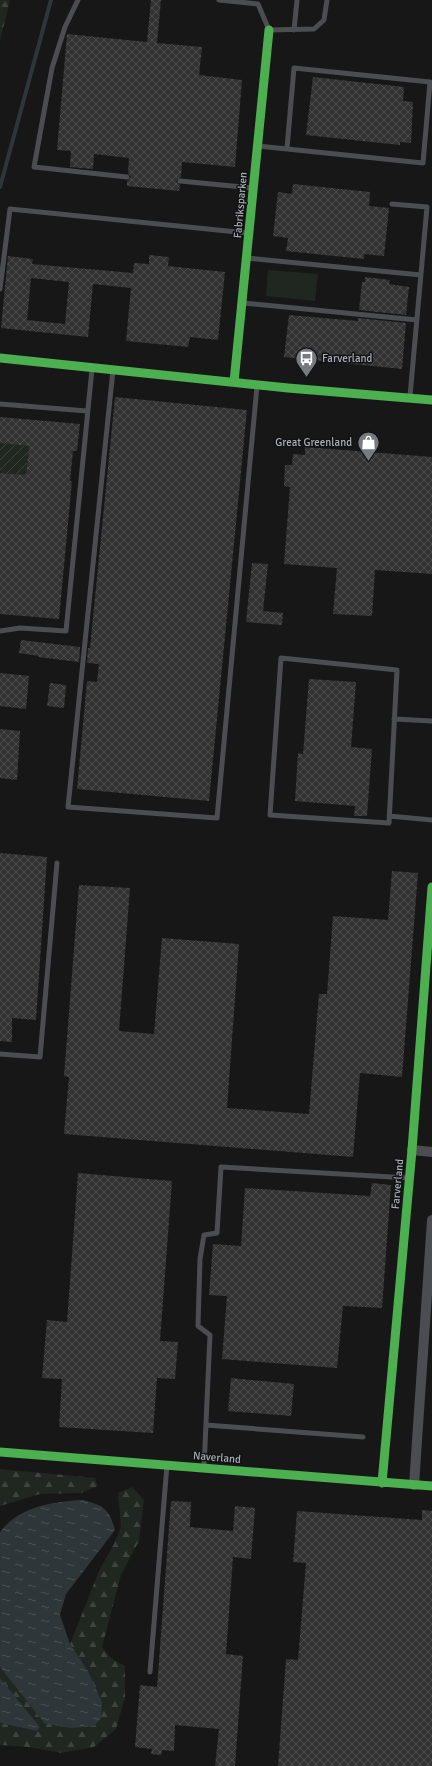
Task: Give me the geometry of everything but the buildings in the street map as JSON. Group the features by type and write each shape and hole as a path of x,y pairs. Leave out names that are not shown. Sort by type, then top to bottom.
{"street":[{"name":"Fabriksparken","path":"234,382 269,30"},
{"path":"0,358 234,382 432,400"},
{"name":"Farverland","path":"382,1483 409,1178 429,979 432,887"},
{"path":"412,1150 432,1152"},
{"path":"414,1485 432,1220"},
{"name":"Naverland","path":"0,1452 432,1486"}],"lane":[{"path":"78,0 65,27 52,68 34,167 127,177"},
{"path":"219,0 258,4 269,30 314,29 324,20 327,0"},
{"path":"294,30 297,0"},
{"path":"257,146 423,163 430,82 294,68 287,148"},
{"path":"180,181 254,188"},
{"path":"392,204 428,207 410,397"},
{"path":"0,289 10,209 249,234"},
{"path":"246,257 421,275"},
{"path":"243,303 417,320"},
{"path":"0,631 20,628 66,631 92,367"},
{"path":"113,369 68,807 217,818 257,384"},
{"path":"0,404 87,412"},
{"path":"281,658 397,670 389,816 389,823 270,815 281,658"},
{"path":"394,719 432,720"},
{"path":"389,816 432,820"},
{"path":"0,1054 40,1058 57,863"},
{"path":"204,1468 210,1335 198,1326 200,1259 204,1235 217,1233 221,1167 409,1178"},
{"path":"206,1425 362,1437"},
{"path":"150,1672 166,1465"}],"green space":[{"path":"0,0 10,0 0,41"},
{"path":"268,270 318,274 315,301 266,296"},
{"path":"0,443 29,446 26,475 0,473"},
{"path":"0,1469 95,1478 98,1486 81,1493 40,1494 0,1506"},
{"path":"132,1487 144,1500 139,1541 121,1575 102,1647 112,1659 125,1666 125,1697 116,1729 94,1747 61,1753 29,1747 0,1745 0,1723 37,1731 40,1727 0,1678 0,1667 44,1723 88,1671 70,1644 99,1571 114,1544 121,1527 118,1493"}],"water":[{"path":"82,1500 100,1506 104,1509 110,1517 115,1530 66,1594 60,1615 70,1644 88,1671 102,1702 101,1718 94,1726 70,1728 44,1723 0,1667 0,1532 17,1516 37,1507 59,1502"},
{"path":"0,1678 40,1727 37,1731 0,1723"}],"waterway":[{"path":"0,187 51,0"}],"traffic: fast":[{"path":"234,382 269,30"},
{"path":"0,358 288,388 432,400"},
{"path":"382,1483 412,1150 432,887"},
{"path":"0,1452 432,1486"}],"place":[{"name":"Farverland","path":"306,378"},
{"name":"Great Greenland","path":"368,462"}]}
